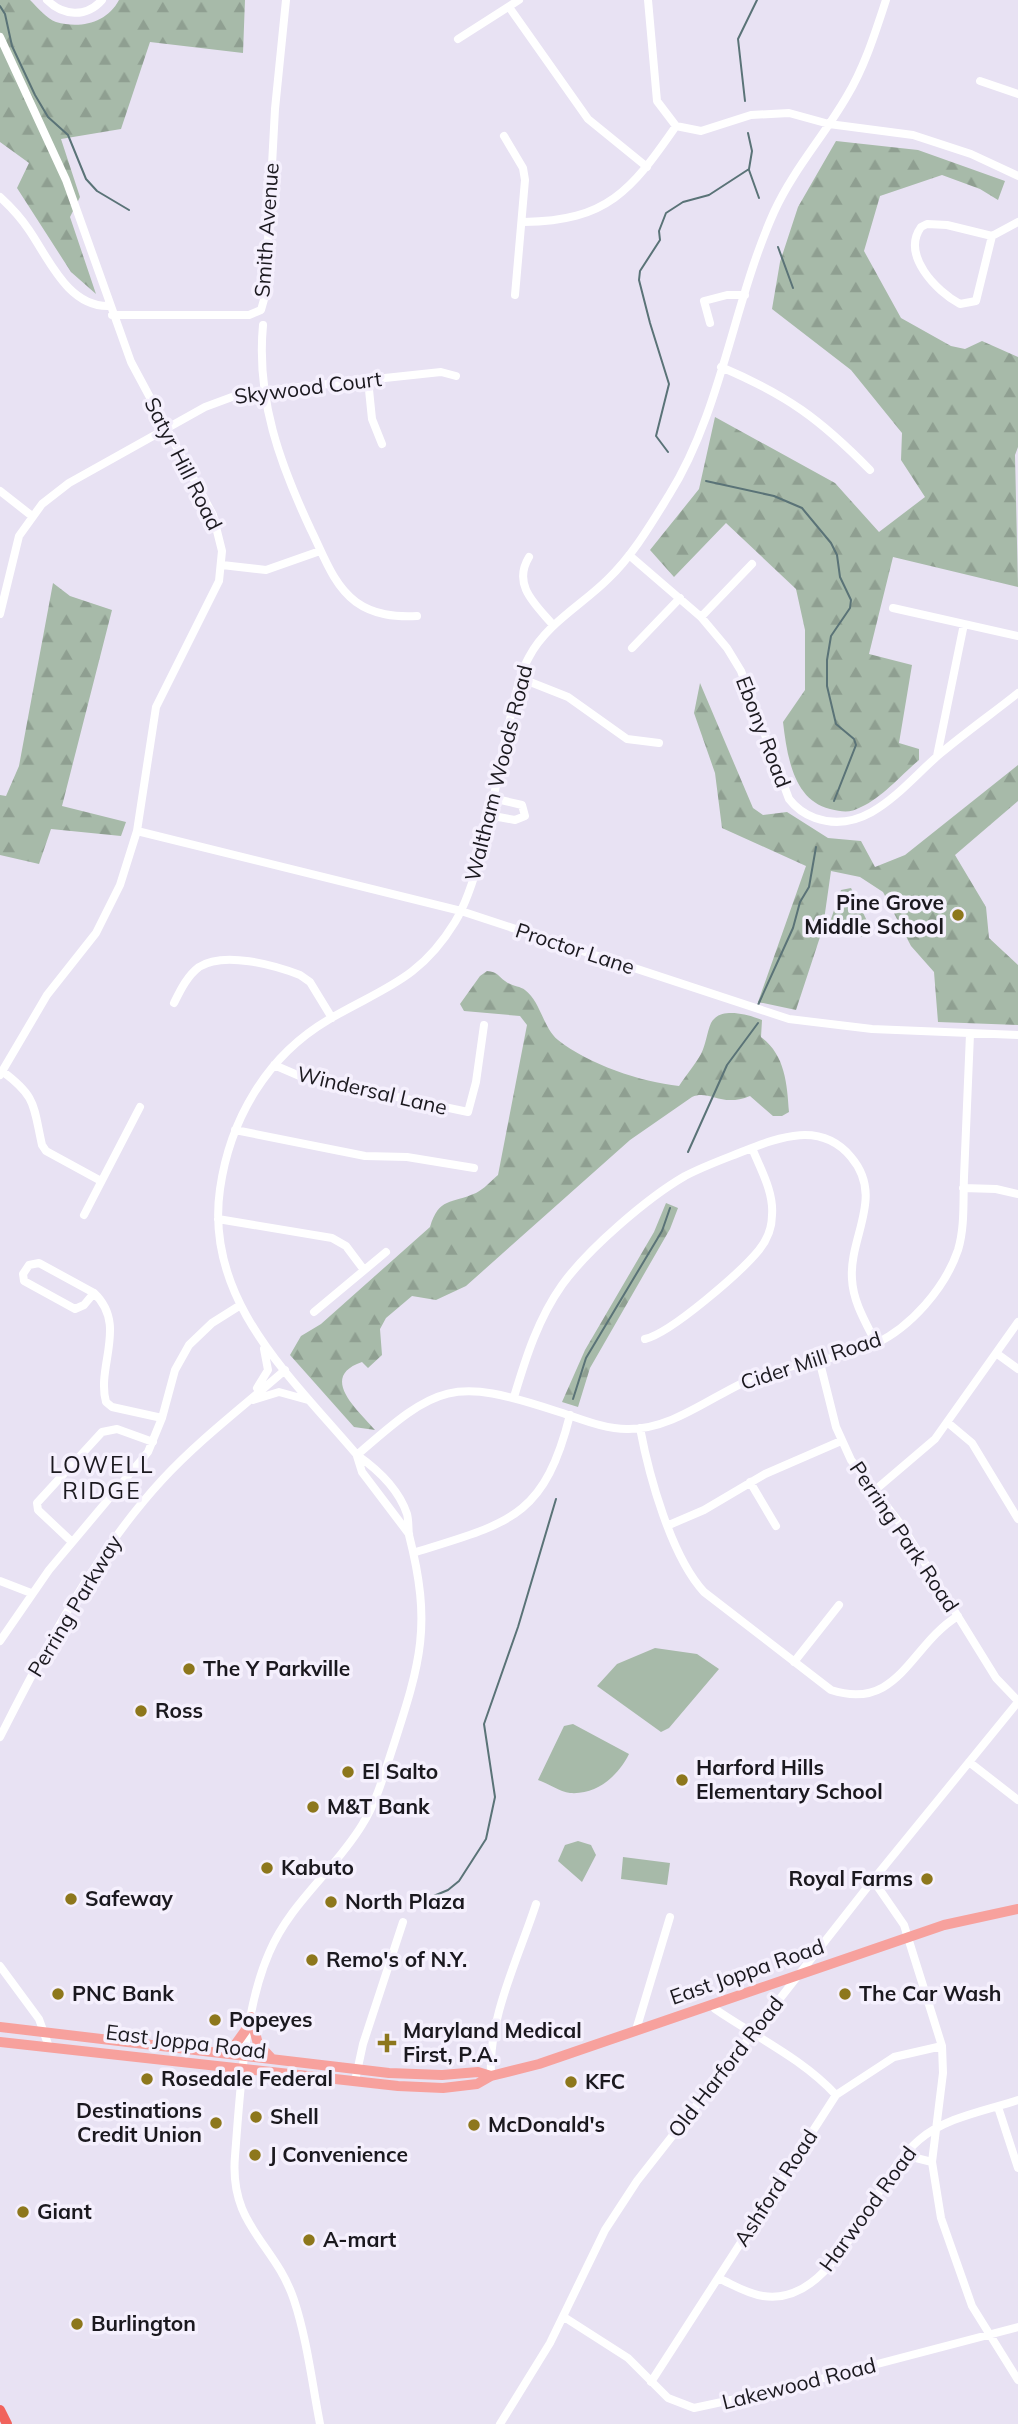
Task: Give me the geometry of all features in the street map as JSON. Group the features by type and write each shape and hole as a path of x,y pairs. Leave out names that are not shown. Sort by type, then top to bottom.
{"highway":[{"path":"0,2410 7,2424"}],"main road":[{"name":"East Joppa Road","path":"0,2042 355,2081 443,2088 477,2084 491,2076 526,2068 908,1937 977,1915 1018,1909"},
{"path":"218,2053 235,2045 250,2020"},
{"path":"250,2020 258,2044 273,2059"},
{"name":"East Joppa Road","path":"0,2027 358,2069 427,2075 478,2072 491,2076"}],"street":[{"path":"47,0 60,10 75,13 91,10 102,0"},
{"name":"Smith Avenue","path":"112,315 249,316 261,310 265,296 275,109 286,0"},
{"path":"458,39 519,0"},
{"path":"648,0 657,101 676,126 701,131 742,117 789,113 829,124 913,135 971,154 1018,176"},
{"name":"Waltham Woods Road","path":"409,1534 408,1515 395,1492 376,1468 357,1455 264,1345 239,1306 222,1257 218,1219 223,1172 235,1130 257,1086 296,1043 331,1018 375,998 411,973 435,950 461,911 473,877 520,678 530,653 554,625 606,581 629,555 683,471 773,214 799,166 829,124 862,67 886,0"},
{"path":"509,7 587,118 647,167"},
{"name":"Satyr Hill Road","path":"0,37 66,180 112,315 135,370 213,515 221,539 222,565 214,594 154,715 137,831 120,885 104,919 77,960 47,995 1,1073"},
{"path":"980,81 1018,94"},
{"path":"524,222 555,222 584,216 625,191 647,167 676,126"},
{"path":"504,136 523,168 525,180 524,222 515,295"},
{"path":"0,197 31,232 51,269 90,304 109,306"},
{"path":"992,236 981,290 976,302 969,305 960,304 945,295 915,254 916,233 927,224 992,236 1018,222"},
{"path":"710,323 704,301 727,295 745,295"},
{"path":"262,326 263,391 280,458 320,551 335,578 354,600 385,615 417,616"},
{"path":"721,367 792,401 821,422 870,470"},
{"name":"Skywood Court","path":"0,614 19,536 49,497 69,483 219,400 263,391 440,372 456,376"},
{"path":"368,380 372,419 382,444"},
{"path":"0,491 32,516"},
{"path":"222,565 266,570 320,551"},
{"name":"Ebony Road","path":"629,555 680,598 719,636 741,671 787,795 801,811 826,822 859,820 876,810 937,756 1018,693"},
{"path":"529,557 523,566 523,586 554,625"},
{"path":"701,617 752,564"},
{"path":"632,648 680,598"},
{"path":"893,608 1018,635"},
{"path":"937,756 964,624"},
{"path":"520,678 568,697 627,739 659,743"},
{"path":"488,816 515,820 526,816 522,805 492,798"},
{"name":"Proctor Lane","path":"137,831 461,911 789,1019 838,1027 1018,1035"},
{"path":"174,1003 184,983 199,968 230,960 300,975 319,995 331,1018"},
{"name":"Windersal Lane","path":"274,1065 302,1077 468,1112 484,1025"},
{"name":"Cider Mill Road","path":"357,1455 411,1409 439,1395 473,1390 514,1397 615,1428 640,1428 669,1421 751,1379 876,1343 905,1324 919,1310 952,1265 961,1233 970,1034"},
{"path":"1,1073 26,1090 31,1098 41,1145 46,1151 101,1181"},
{"path":"84,1215 140,1107"},
{"path":"235,1130 365,1156 407,1157 474,1168"},
{"path":"514,1397 542,1317 580,1263 672,1185 701,1168 792,1134 815,1135 844,1149 858,1167 867,1203 853,1258 852,1280 857,1304 876,1343"},
{"path":"645,1339 672,1326 763,1244 771,1224 771,1200 752,1148"},
{"path":"963,1188 996,1189 1018,1194"},
{"path":"218,1219 332,1238 346,1246 364,1270"},
{"path":"314,1312 386,1252"},
{"path":"94,1293 75,1309 22,1278 29,1265 39,1263 94,1293 103,1303 111,1327 106,1402 162,1419"},
{"path":"0,1641 31,1593 134,1471 153,1442 175,1370 189,1345 212,1323 239,1306"},
{"path":"874,1490 927,1447 1018,1322"},
{"path":"244,1404 267,1374 264,1345"},
{"path":"996,1353 1018,1369"},
{"name":"Perring Park Road","path":"819,1359 841,1441 858,1470 914,1545 996,1678 1018,1702"},
{"name":"Perring Parkway","path":"0,1737 108,1547 169,1473 285,1370"},
{"path":"244,1404 279,1392 311,1401"},
{"path":"416,1552 499,1525 528,1506 550,1474 570,1415"},
{"path":"947,1422 962,1431 972,1443 1018,1519"},
{"path":"640,1428 648,1464 668,1525 682,1562 695,1582 831,1690 855,1695 876,1692 893,1682 935,1632 958,1616"},
{"path":"72,1542 38,1510 37,1503 102,1432 117,1429 153,1442"},
{"path":"668,1525 704,1510 750,1482 841,1441"},
{"name":"Waltham Woods Road","path":"246,2056 250,2020 260,1975 281,1927 348,1845 368,1814 383,1779 416,1676 423,1604 416,1552 409,1534 362,1472 357,1455"},
{"path":"750,1482 776,1526"},
{"path":"0,1581 31,1593"},
{"path":"794,1662 839,1605"},
{"name":"Old Harford Road","path":"500,2424 564,2317 605,2230 625,2198 873,1880 1018,1702"},
{"path":"969,1762 1018,1800"},
{"path":"873,1880 908,1937 942,2046 943,2073 932,2162 936,2199 965,2289 1018,2380"},
{"path":"491,2076 490,2053 495,2028 536,1904"},
{"path":"636,2030 670,1917"},
{"path":"355,2081 363,2044 402,1922"},
{"path":"0,1966 46,2032 48,2047"},
{"path":"714,2004 715,2009 815,2073 836,2095"},
{"name":"Ashford Road","path":"651,2382 836,2095 894,2057 942,2046"},
{"path":"246,2056 234,2161 237,2192 248,2225 281,2273 294,2301 320,2424"},
{"name":"Harwood Road","path":"718,2278 762,2296 790,2294 810,2286 837,2255 904,2155 936,2128 1018,2100"},
{"path":"998,2106 1018,2168"},
{"path":"904,2155 932,2162"},
{"name":"Lakewood Road","path":"564,2317 621,2353 676,2403 702,2407 1018,2327"}],"green space":[{"path":"0,0 30,0 56,22 74,25 100,19 114,8 119,0 245,0 243,53 150,42 121,129 61,139 80,197 70,217 96,294 71,272 17,188 29,163 0,142"},
{"path":"836,141 918,150 1005,181 998,200 980,189 942,175 880,196 864,251 901,318 951,346 965,349 982,341 1018,357 1018,447 1015,455 1018,587 893,557 869,654 912,665 899,743 919,749 919,760 877,798 857,809 846,811 830,809 808,796 800,786 790,762 783,722 805,690 805,630 796,589 726,523 674,577 650,550 699,489 715,417 835,483 879,532 925,497 901,460 902,433 851,370 772,309 780,262 798,207"},
{"path":"53,583 70,596 112,610 62,806 126,822 121,836 51,829 39,864 0,855 0,795 6,796 19,766"},
{"path":"700,683 753,808 763,815 787,812 828,838 861,841 875,867 905,855 1018,765 1018,801 955,855 986,907 989,938 1018,965 1018,1025 938,1022 934,972 911,946 883,892 860,877 831,871 824,920 830,922 841,890 851,888 868,923 866,937 821,934 796,1010 758,1002 806,866 722,828 715,773 694,713"},
{"path":"487,971 496,973 507,983 525,990 535,1001 553,1035 570,1049 599,1064 664,1084 679,1086 701,1054 715,1018 735,1013 762,1020 761,1037 775,1052 783,1070 789,1112 782,1116 773,1116 750,1096 731,1100 704,1095 692,1097 630,1140 466,1286 436,1300 412,1296 386,1318 380,1329 382,1355 368,1368 362,1362 349,1368 343,1376 342,1385 346,1394 375,1430 354,1427 290,1355 301,1336 321,1324 430,1227 442,1206 476,1193 498,1175 527,1025 520,1016 464,1011 460,1004 480,976"},
{"path":"666,1203 678,1208 670,1229 590,1368 578,1407 562,1402 585,1350 654,1232"},
{"path":"655,1648 697,1654 719,1669 669,1728 661,1732 597,1686 617,1664"},
{"path":"573,1724 629,1754 613,1777 598,1787 580,1793 566,1792 538,1780 564,1726"},
{"path":"578,1841 591,1845 596,1855 582,1882 558,1861 565,1845"},
{"path":"623,1857 670,1863 667,1885 621,1879"}],"waterway":[{"path":"745,101 738,39 757,0"},
{"path":"0,6 5,14 12,46 35,95 48,117 68,135 86,179 97,191 129,210"},
{"path":"668,452 656,436 669,384 650,323 639,280 640,271 660,240 659,231 666,213 683,202 709,195 749,169 752,151 748,133"},
{"path":"749,170 759,198"},
{"path":"778,247 793,288"},
{"path":"706,481 774,496 802,508 831,543 837,555 840,577 851,600 850,608 831,636 827,686 836,724 854,739 856,745 834,801"},
{"path":"758,1005 793,928 800,902 809,887 816,847"},
{"path":"688,1152 727,1065 758,1023"},
{"path":"573,1399 586,1358 662,1231 670,1208"},
{"path":"412,1905 448,1890 459,1881 486,1839 495,1797 484,1724 518,1627 556,1499"}],"place":[{"name":"Pine Grove Middle School","path":"958,915"},
{"name":"The Y Parkville","path":"189,1669"},
{"name":"Ross","path":"141,1711"},
{"name":"El Salto","path":"348,1772"},
{"name":"Harford Hills Elementary School","path":"682,1780"},
{"name":"M&T Bank","path":"313,1807"},
{"name":"Kabuto","path":"267,1868"},
{"name":"Royal Farms","path":"927,1879"},
{"name":"Safeway","path":"71,1899"},
{"name":"North Plaza","path":"331,1902"},
{"name":"Remo's of N.Y.","path":"312,1960"},
{"name":"PNC Bank","path":"58,1994"},
{"name":"The Car Wash","path":"845,1994"},
{"name":"Popeyes","path":"215,2020"},
{"name":"Maryland Medical First, P.A.","path":"387,2043"},
{"name":"Rosedale Federal","path":"147,2079"},
{"name":"KFC","path":"571,2082"},
{"name":"Shell","path":"256,2117"},
{"name":"Destinations Credit Union","path":"216,2123"},
{"name":"McDonald's","path":"474,2125"},
{"name":"J Convenience","path":"255,2155"},
{"name":"Giant","path":"23,2212"},
{"name":"A-mart","path":"309,2240"},
{"name":"Burlington","path":"77,2324"}],"district":[{"name":"LOWELL RIDGE","path":"102,1478"}]}
